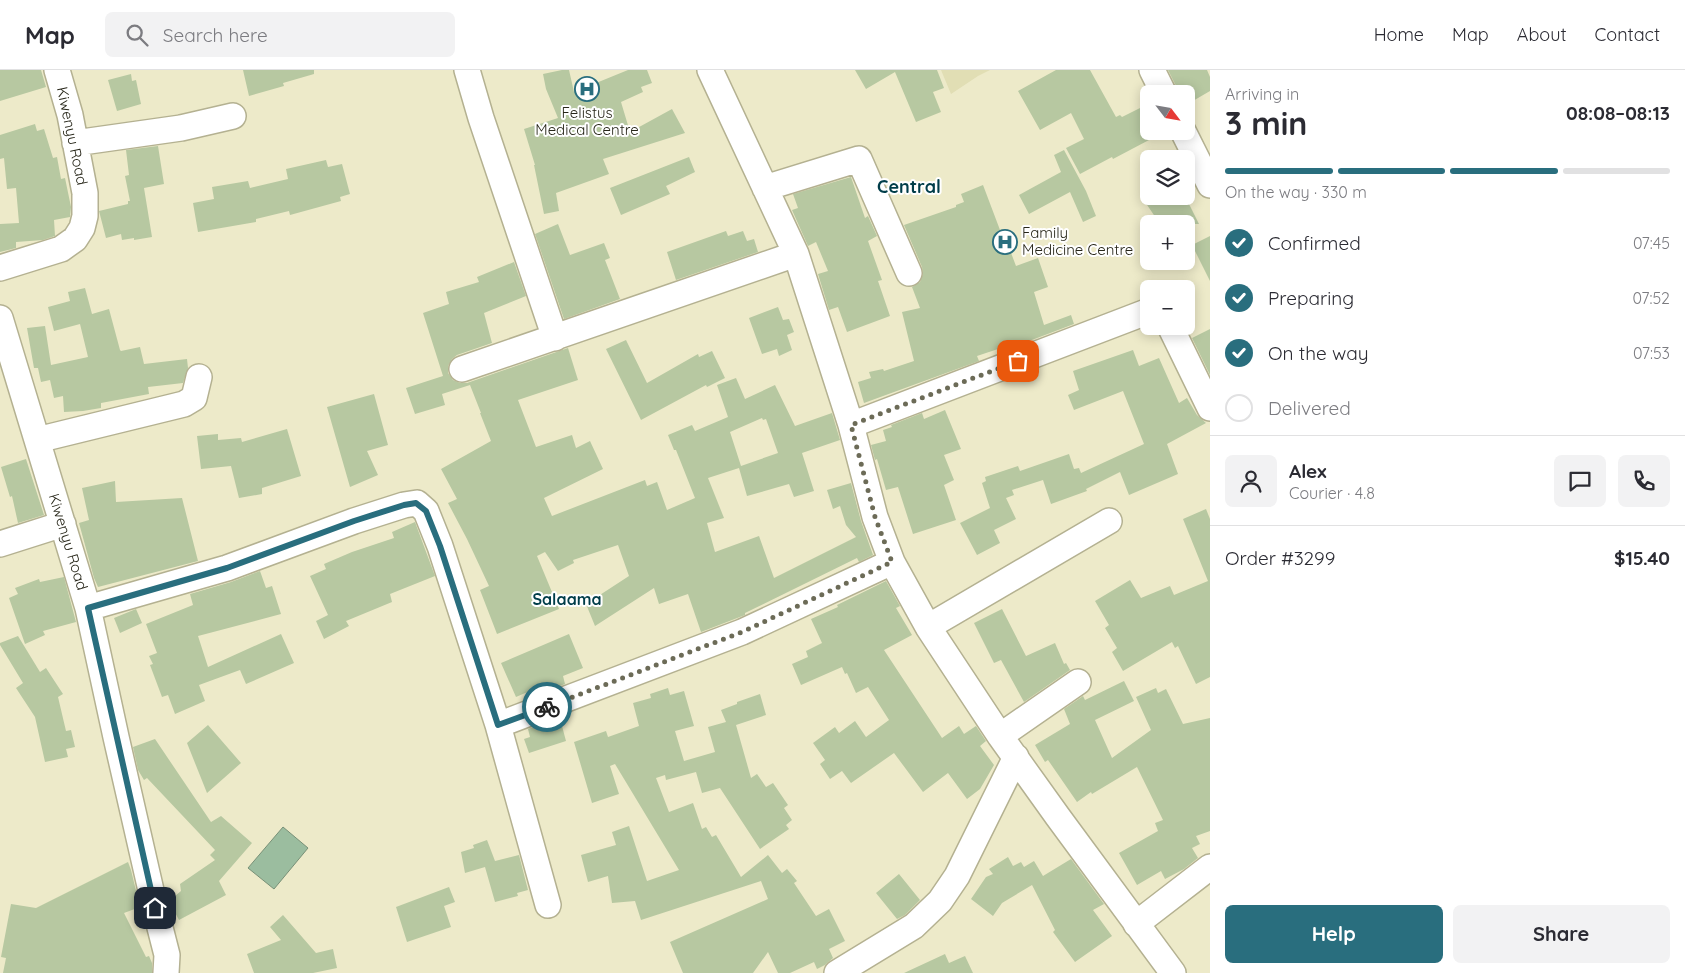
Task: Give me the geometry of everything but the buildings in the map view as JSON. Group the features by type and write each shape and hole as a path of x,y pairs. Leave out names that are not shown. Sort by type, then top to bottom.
{"street":[{"name":"Kiwenyu Road","path":"0,268 61,249 75,239 82,228 85,216 85,193 70,115 57,70"},
{"path":"467,70 481,118 555,338"},
{"path":"710,70 796,254 851,425 875,517 892,562 928,627 1000,736 1173,973"},
{"path":"1152,70 1160,85"},
{"path":"75,144 181,128 233,116"},
{"path":"1188,140 1210,185"},
{"path":"765,188 859,159 910,273"},
{"path":"462,369 796,254"},
{"path":"851,425 1140,314"},
{"name":"Kiwenyu Road","path":"0,318 88,608 167,955 166,973"},
{"path":"1174,335 1210,408"},
{"path":"37,440 184,404 194,398 199,377"},
{"path":"88,608 227,568 354,521 416,503 426,511 440,546 498,725 548,905"},
{"path":"928,627 1109,521"},
{"path":"0,544 63,524"},
{"path":"498,725 742,632 892,562"},
{"path":"1000,736 1078,682"},
{"path":"837,973 914,926 940,901 956,876 1016,757"},
{"path":"1136,924 1210,867"}],"shaded area":[{"path":"941,70 990,70 951,94"},
{"path":"283,827 308,848 274,889 248,868"}],"way so far":[{"path":"547,707 742,632 892,562 875,517 851,425 1018,361"}],"place":[{"name":"Felistus Medical Centre","path":"587,89"},
{"name":"Family Medicine Centre","path":"1005,242"}],"district":[{"name":"Central","path":"909,187"},
{"name":"Salaama","path":"567,599"}],"route":[{"path":"155,908 88,608 227,568 354,521 416,503 426,511 440,546 498,725 547,707"}]}
